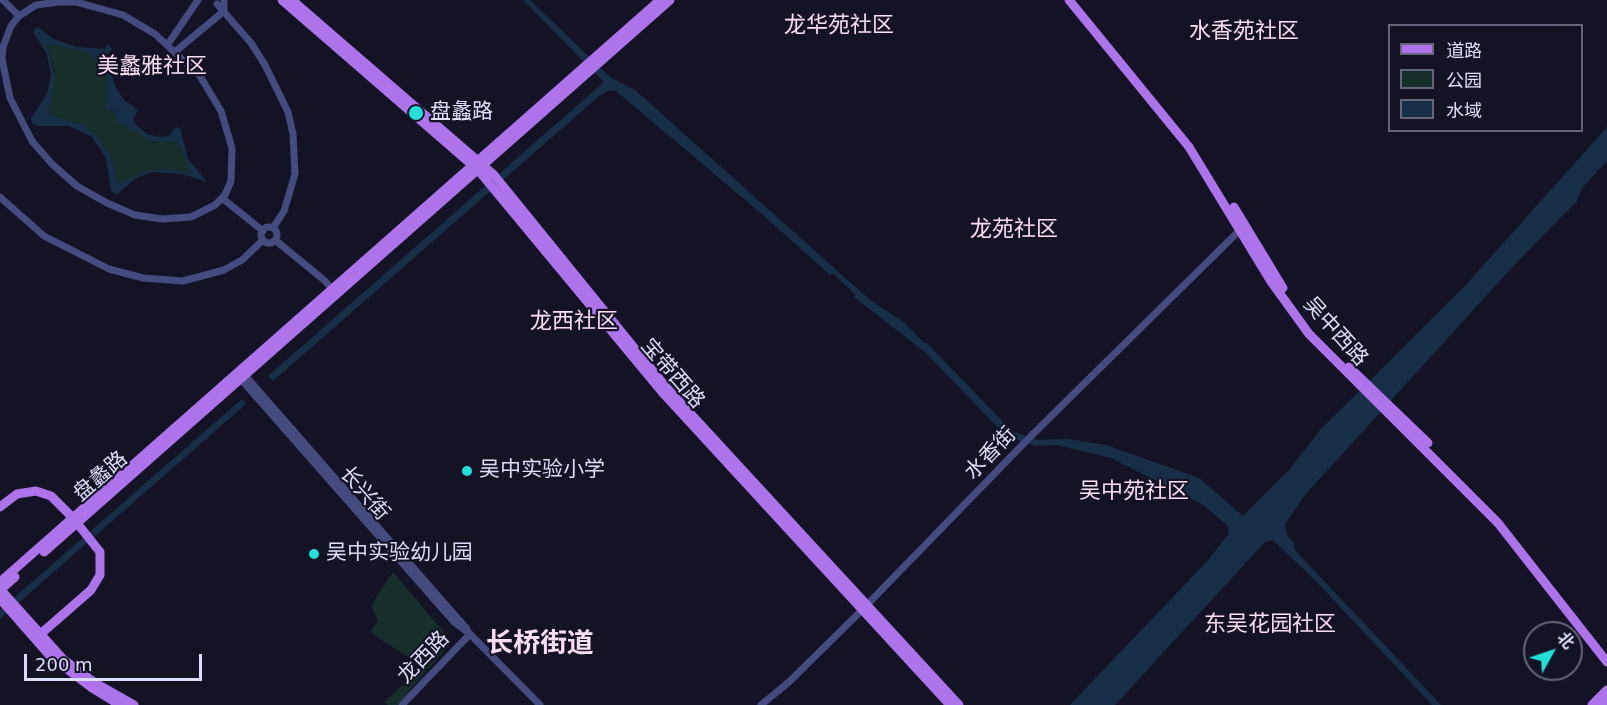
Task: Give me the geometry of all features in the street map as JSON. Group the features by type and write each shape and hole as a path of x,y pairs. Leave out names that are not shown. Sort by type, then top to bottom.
{"main road":[{"name":"宝带西路","path":"282,0 478,165"},
{"name":"宝带西路","path":"292,0 478,165 666,387 950,705"},
{"name":"盘蠡路","path":"598,60 660,0"},
{"name":"盘蠡路","path":"13,574 588,68 670,0"},
{"name":"吴中西路","path":"1069,0 1189,147 1304,317 1361,383 1516,534 1607,652"},
{"name":"吴中西路","path":"1077,0 1190,138 1243,227"},
{"name":"吴中西路","path":"1388,408 1511,538 1607,662"},
{"path":"0,507 17,494 36,491 51,496 89,537 102,559 101,571 96,584 39,635"},
{"path":"0,582 13,574"},
{"path":"13,574 0,590 4,601 78,670 134,705"},
{"name":"宝带西路","path":"864,608 959,705"},
{"path":"39,635 65,669 120,705"},
{"path":"1592,705 1607,690"},
{"path":"1602,705 1607,700"}],"street":[{"path":"3,0 19,16"},
{"path":"168,44 198,0"},
{"path":"218,1 266,65 281,94 293,134 295,174 284,211 273,228 263,231"},
{"path":"75,2 123,15 168,44 212,92 227,129 234,164 231,181 222,198 204,212 191,217 162,219 140,216 91,195 52,164 23,126 6,84 3,47 11,26 19,16 36,5 75,2"},
{"path":"176,51 224,11"},
{"path":"0,197 45,236 102,265 135,276 183,280 224,270 242,260 264,240"},
{"path":"222,198 263,231 264,240"},
{"name":"水香街","path":"761,705 789,682 864,608 1023,444 1243,227"},
{"path":"273,228 276,232 275,240"},
{"path":"264,240 271,243 275,240"},
{"path":"275,240 334,292"},
{"name":"长兴街","path":"241,374 454,622 470,633 540,705"},
{"name":"龙西路","path":"402,705 470,633"}],"green space":[{"path":"55,44 87,52 99,61 106,77 106,110 115,112 118,122 138,132 147,140 154,143 172,139 177,141 191,173 168,169 148,170 121,185 116,184 111,156 98,137 83,125 49,115 55,72 47,45"},
{"path":"393,572 452,642 397,705 388,705 384,702 423,667 370,632 378,621 371,605"}],"water":[{"path":"523,0 530,0 610,77 635,90 870,300 905,323 1012,431 1037,440 1068,439 1106,445 1199,478 1243,516 1289,470 1321,429 1464,287 1607,127 1607,161 1582,188 1577,201 1518,261 1305,495 1285,524 1287,535 1294,543 1294,549 1441,705 1432,705 1316,581 1273,540 1265,542 1115,705 1070,705 1210,558 1229,533 1228,526 1202,504 1111,458 1057,445 1035,446 1017,440 1007,430 1003,433 926,353 854,297 855,294 832,273 830,275 763,215 616,91 608,91 598,97 273,381 268,376 604,82"},
{"path":"37,27 54,39 77,47 105,49 108,43 112,49 106,57 116,88 124,100 138,110 133,119 136,125 147,134 159,137 168,136 176,127 180,128 188,159 207,182 182,174 152,172 136,178 115,194 111,190 106,158 91,136 69,126 37,126 32,123 31,118 47,94 51,76 47,54 33,32","holes":["50,44 86,52 99,61 106,77 106,110 114,111 117,122 138,132 149,142 177,141 191,173 168,169 148,170 117,184 111,156 98,137 84,125 49,115 55,75 47,46"]},
{"path":"242,399 246,404 0,619 0,610"}],"place":[{"name":"盘蠡路","path":"416,113"},
{"name":"吴中实验小学","path":"467,471"},
{"name":"吴中实验幼儿园","path":"314,554"}],"district":[{"name":"龙华苑社区","path":"839,26"},
{"name":"水香苑社区","path":"1244,32"},
{"name":"美蠡雅社区","path":"152,67"},
{"name":"龙苑社区","path":"1014,230"},
{"name":"龙西社区","path":"574,322"},
{"name":"吴中苑社区","path":"1134,492"},
{"name":"东吴花园社区","path":"1270,625"},
{"name":"长桥街道","path":"540,645"}]}
